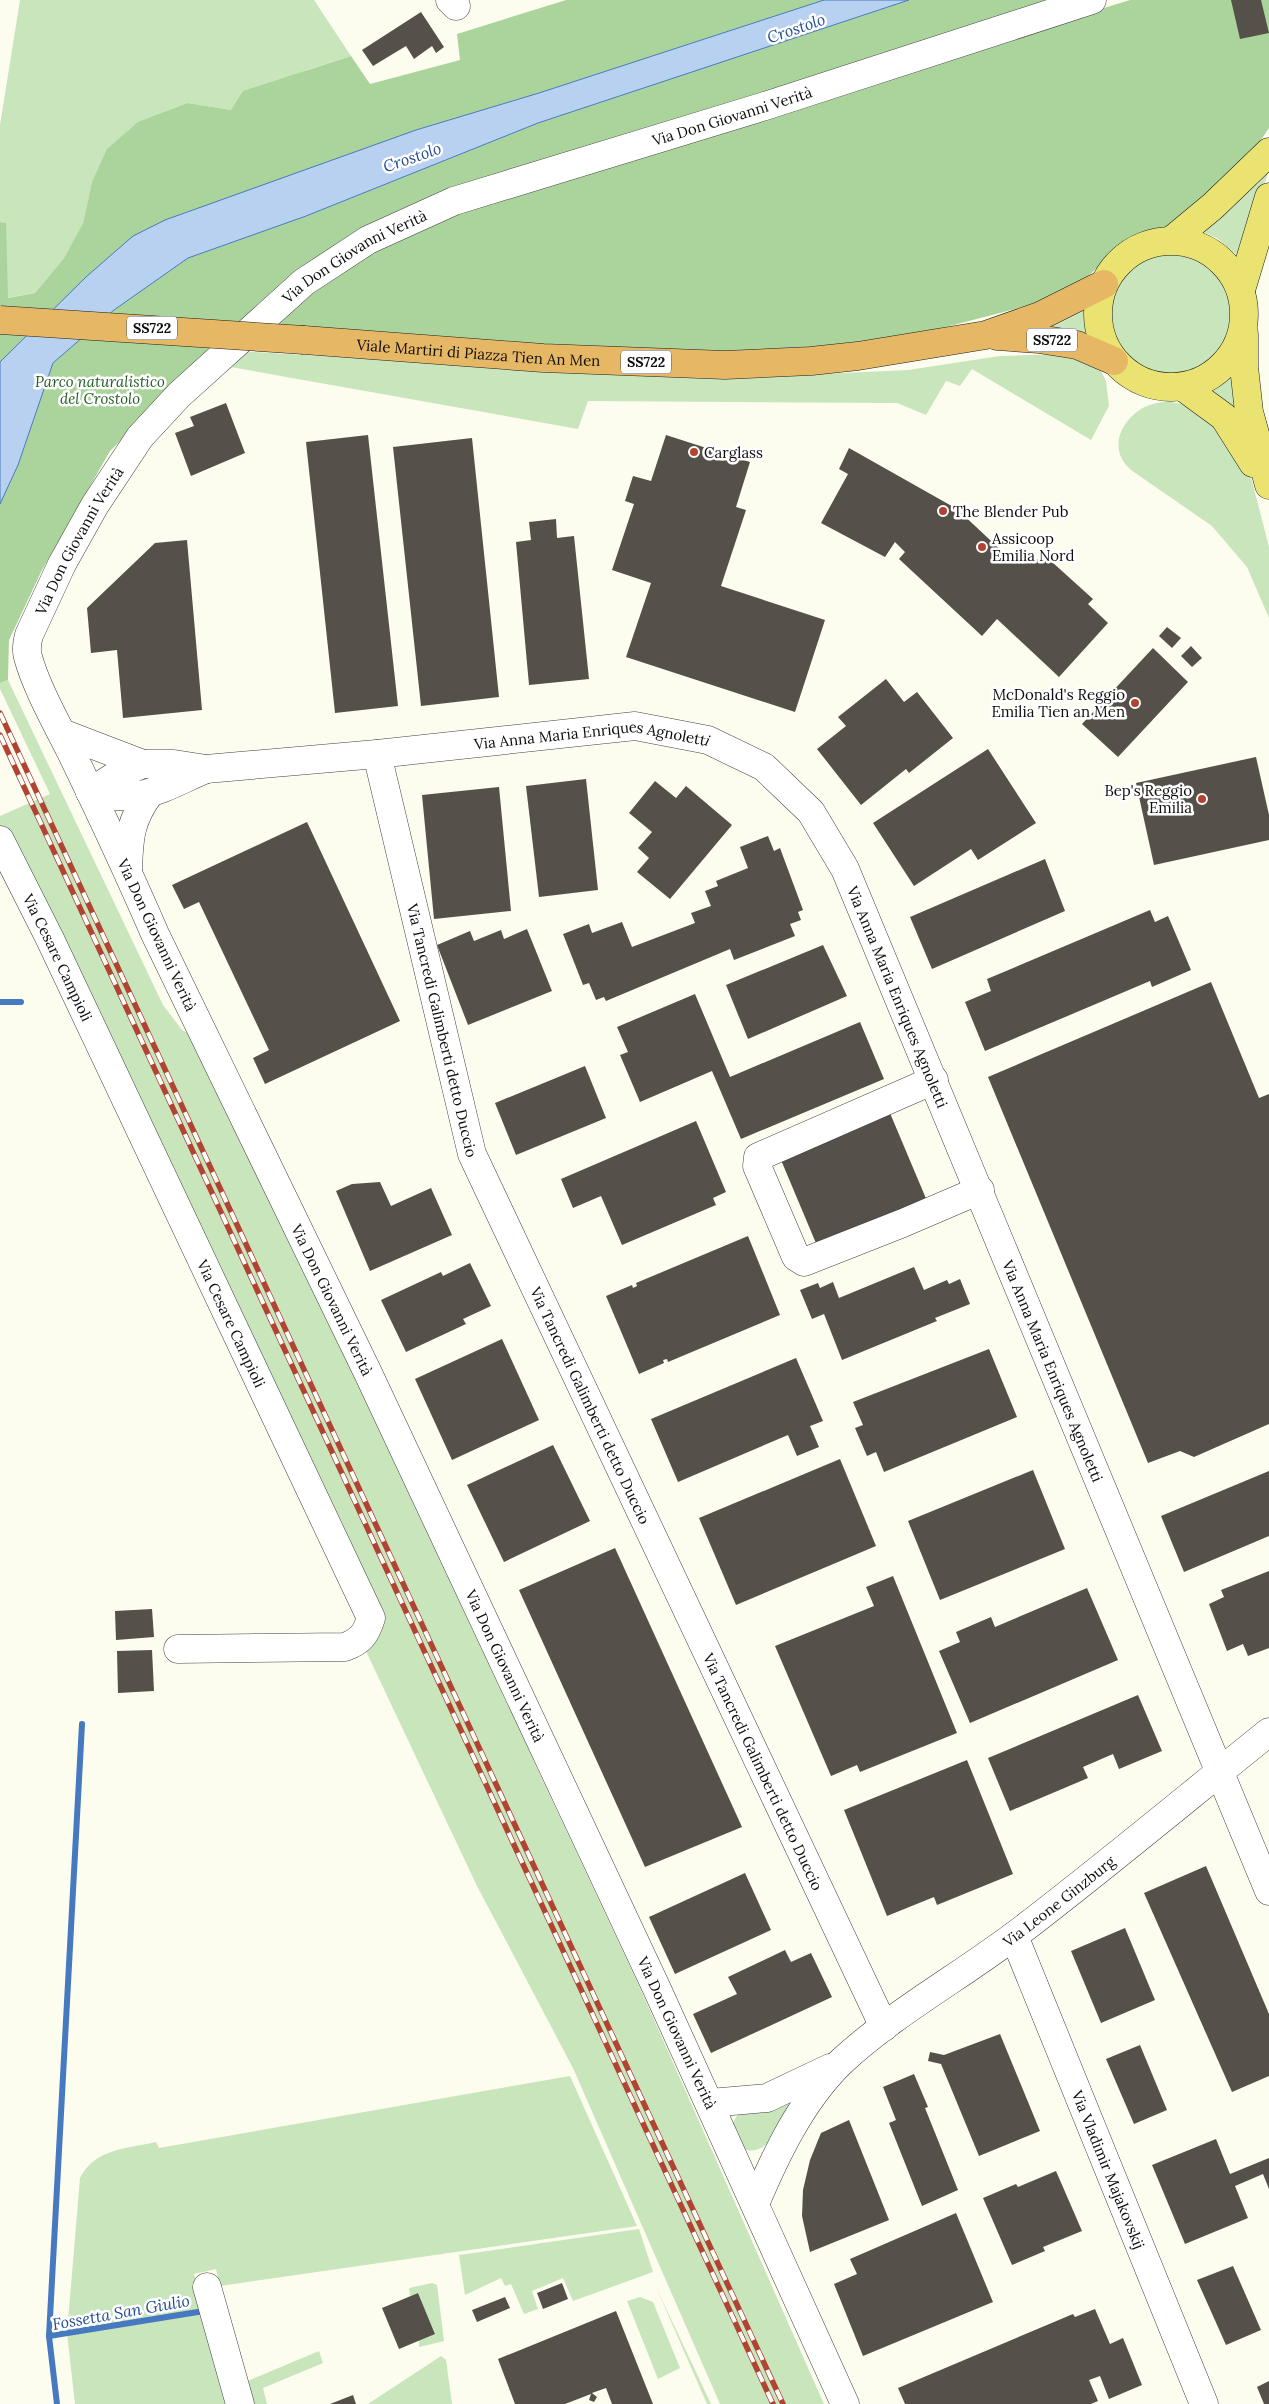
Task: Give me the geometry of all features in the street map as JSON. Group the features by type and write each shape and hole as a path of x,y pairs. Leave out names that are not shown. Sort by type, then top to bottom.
{"highway":[{"name":"Viale Martiri di Piazza Tien An Men","path":"0,320 543,358 725,364 811,361 858,356 986,335 1040,316 1104,284"},
{"name":"Viale Martiri di Piazza Tien An Men","path":"986,335 1039,338 1077,345 1114,361"}],"main road":[{"path":"1172,240 1213,206 1269,152"},
{"path":"1241,290 1269,197"},
{"name":"Viale Martiri di Piazza Tien An Men","path":"1244,329 1236,350 1222,368 1204,380 1183,387 1163,388 1146,384 1131,376 1114,361 1103,343 1098,324 1098,303 1104,284 1115,266 1131,252 1151,243 1172,240 1194,244 1214,254 1230,270 1241,290 1245,309 1244,367 1250,412 1269,485"},
{"path":"1183,387 1224,417 1269,492"}],"street":[{"name":"Via Don Giovanni Verità","path":"845,2404 710,2103 368,1373 160,943 31,666 26,650 28,635 62,564 112,477 140,437 179,395 304,282 368,240 454,201 765,106 1092,0"},
{"name":"Via Anna Maria Enriques Agnoletti","path":"62,733 144,764 174,764 206,769 377,754 634,726 708,740 764,767 811,812 845,869 980,1190 1219,1772"},
{"name":"Via Tancredi Galimberti detto Duccio","path":"377,754 472,1154 884,2027"},
{"name":"Via Anna Maria Enriques Agnoletti","path":"90,792 115,776 144,764"},
{"name":"Via Anna Maria Enriques Agnoletti","path":"90,792 126,798 150,793 206,769"},
{"path":"128,871 132,827 139,808 150,793"},
{"name":"Via Cesare Campioli","path":"0,840 50,939 371,1618 367,1632 358,1642 346,1647 178,1650"},
{"path":"934,1080 900,1093 758,1157 757,1166 796,1257 804,1262 980,1190"},
{"name":"Via Leone Ginzburg","path":"755,2204 767,2175 801,2111 841,2063 884,2027 1014,1936 1101,1869 1269,1732"},
{"path":"1219,1772 1269,1891"},
{"name":"Via Vladimir Majakovskij","path":"1014,1936 1204,2404"},
{"name":"Via Leone Ginzburg","path":"710,2103 767,2098 841,2063"},
{"path":"207,2287 240,2404"}],"green space":[{"path":"20,0 314,0 351,56 307,70 231,110 188,103 92,182 83,223 64,258 35,293 7,298 5,223 0,222 0,125"},
{"name":"Parco naturalistico del Crostolo","path":"566,0 824,0 539,93 416,130 0,362 0,222 6,223 8,298 35,293 64,258 83,223 92,182 107,149 138,122 188,103 231,110 243,91 351,56 370,84 460,60 457,34"},
{"name":"Parco naturalistico del Crostolo","path":"909,0 1056,0 459,190 204,358 110,451 41,572 9,640 8,680 0,683 0,504 18,465 53,363 114,310 188,258 306,216 538,123"},
{"path":"1130,0 1269,0 1269,128 1255,149 1174,226 1140,235 1116,250 1085,279 1038,303 869,347 754,353 547,350 267,325 383,242 466,205"},
{"path":"1269,171 1238,256 1217,238 1198,230"},
{"path":"1170,255 1193,259 1213,272 1226,292 1230,315 1226,338 1213,358 1193,371 1170,375 1147,371 1127,358 1114,338 1110,315 1114,292 1127,272 1147,259"},
{"path":"1086,308 1085,334 1026,326"},
{"path":"238,351 713,379 908,370 1000,356 1060,354 1090,363 1100,369 1106,381 1109,406 1091,440 972,369 960,386 946,381 926,415 897,403 588,401 578,429 225,366"},
{"path":"1235,363 1242,418 1202,389 1224,376"},
{"path":"1167,401 1181,404 1200,413 1234,446 1252,481 1269,547 1269,618 1247,567 1212,526 1131,470 1124,463 1120,455 1119,438 1122,430 1133,415 1144,407"},
{"path":"8,680 163,1005 182,1030 194,1036 443,1554 535,1764 640,1988 824,2404 720,2404 573,2068 477,1886 364,1647 371,1637 0,830 0,816 50,794 0,689 0,683"},
{"path":"570,2076 637,2226 220,2286 216,2269 194,2274 230,2404 75,2404 67,2333 80,2178 86,2168 103,2155 113,2151 156,2142 159,2148"},
{"path":"795,2097 782,2124 769,2142 762,2148 753,2150 743,2149 732,2124 740,2111"},
{"path":"639,2229 653,2272 573,2301 563,2278 532,2291 538,2309 524,2314 511,2284 505,2286 501,2278 465,2295 459,2255"},
{"path":"432,2283 437,2285 444,2341 419,2347 419,2340 435,2333 418,2293 410,2296 409,2288"},
{"path":"656,2287 711,2404 707,2404"},
{"path":"640,2297 653,2302 680,2368 658,2379 627,2301"},
{"path":"319,2351 323,2363 263,2388 267,2404 243,2404 238,2385"},
{"path":"441,2356 446,2360 452,2404 368,2404"}],"water":[{"name":"Crostolo","path":"824,0 909,0 538,123 306,216 188,258 114,310 53,363 18,465 0,504 0,362 86,277 133,236 165,220 416,130 539,93"}],"building":[{"path":"1231,0 1261,0 1269,33 1240,39"},
{"path":"421,12 444,47 436,53 432,46 414,59 406,46 373,66 362,50"},
{"path":"226,403 245,453 191,476 175,433 194,426 190,417"},
{"path":"368,435 398,706 335,713 306,442"},
{"path":"666,435 750,462 736,507 746,510 721,586 825,620 795,712 626,657 651,583 612,570 634,504 625,501 633,476 651,481"},
{"path":"472,438 499,697 421,706 393,447"},
{"path":"849,448 957,509 1005,554 1052,562 1093,599 1088,604 1108,623 1059,677 997,619 982,636 899,559 905,552 895,542 885,557 821,523 848,474 839,469"},
{"path":"556,519 557,538 574,536 589,679 529,685 516,542 531,540 529,522"},
{"path":"187,540 202,710 123,718 117,650 91,653 87,608 155,543"},
{"path":"1167,627 1181,638 1172,648 1159,636"},
{"path":"1191,646 1202,658 1192,667 1181,656"},
{"name":"McDonald's Reggio Emilia Tien an Men","path":"1153,648 1188,682 1118,757 1082,724"},
{"path":"886,679 904,702 917,692 953,738 909,773 906,769 861,805 817,749 846,726 838,717"},
{"path":"988,749 1036,823 978,860 971,849 914,886 873,823"},
{"name":"Bep's Reggio Emilia","path":"1256,757 1269,815 1269,840 1154,865 1136,783"},
{"path":"586,779 598,890 539,897 526,786"},
{"path":"655,781 676,798 686,786 732,825 670,899 637,872 649,858 638,848 652,832 629,813"},
{"path":"499,787 511,911 434,919 422,795"},
{"path":"307,822 400,1021 265,1084 253,1058 269,1050 199,902 184,909 172,885"},
{"path":"768,836 774,851 780,848 803,910 798,912 801,920 790,924 795,936 734,960 730,949 606,1001 604,997 596,1000 589,983 583,985 563,934 589,924 592,933 622,922 632,947 695,923 691,913 711,906 705,891 718,886 716,881 748,868 740,847"},
{"path":"1045,859 1065,911 932,969 910,917"},
{"path":"1150,910 1155,922 1168,916 1191,970 1152,987 1150,981 985,1051 965,1002 991,991 987,979"},
{"path":"527,929 552,991 468,1025 437,945 470,931 474,941 501,930 504,939"},
{"path":"823,945 847,996 748,1039 726,985"},
{"path":"1211,982 1259,1098 1269,1094 1269,1424 1194,1457 1180,1451 1148,1463 988,1077"},
{"path":"695,994 730,1077 860,1022 884,1079 741,1139 712,1071 640,1102 620,1055 628,1052 617,1027"},
{"path":"585,1066 606,1118 516,1155 495,1103"},
{"path":"887,1106 930,1208 818,1248 781,1160"},
{"path":"696,1121 726,1192 713,1198 716,1205 622,1245 601,1196 573,1208 561,1179"},
{"path":"380,1182 391,1206 431,1188 452,1235 370,1271 336,1191 352,1184"},
{"path":"748,1236 780,1315 668,1362 667,1359 663,1360 664,1363 639,1374 606,1296 632,1285 633,1288 637,1286 636,1283"},
{"path":"470,1263 491,1306 463,1319 466,1324 406,1352 381,1300 441,1272 443,1276"},
{"path":"914,1267 924,1290 947,1280 949,1284 960,1279 970,1304 935,1318 937,1321 842,1360 824,1314 812,1319 800,1290 818,1283 820,1288 833,1282 839,1298"},
{"path":"502,1339 539,1420 452,1460 415,1379"},
{"path":"989,1349 1017,1417 884,1472 876,1452 867,1456 855,1428 863,1425 853,1402"},
{"path":"796,1358 823,1421 810,1426 819,1447 797,1456 788,1435 678,1482 651,1419"},
{"path":"553,1445 590,1521 504,1562 467,1485"},
{"path":"840,1459 876,1546 736,1605 699,1518"},
{"path":"1033,1470 1065,1549 940,1600 908,1521"},
{"path":"1269,1471 1269,1536 1184,1572 1161,1516"},
{"path":"615,1548 742,1827 645,1867 519,1590"},
{"path":"1269,1571 1269,1648 1248,1656 1243,1644 1227,1651 1209,1604 1224,1597 1221,1590"},
{"path":"893,1576 957,1733 860,1772 857,1765 831,1776 775,1646 874,1606 866,1587"},
{"path":"1087,1588 1118,1660 970,1723 939,1651 960,1642 956,1632 991,1617 995,1627"},
{"path":"152,1609 154,1637 116,1640 115,1611"},
{"path":"152,1650 154,1691 118,1693 117,1651"},
{"path":"1138,1695 1162,1751 1119,1769 1113,1754 1083,1767 1088,1778 1010,1811 988,1758"},
{"path":"967,1760 1013,1874 937,1905 934,1897 887,1916 844,1810"},
{"path":"1206,1866 1269,2014 1269,2076 1232,2092 1144,1893"},
{"path":"745,1873 771,1930 675,1974 649,1917"},
{"path":"1125,1928 1155,2000 1101,2023 1071,1951"},
{"path":"785,1950 791,1962 811,1953 832,1997 711,2053 693,2014 737,1994 728,1977"},
{"path":"1000,2034 1040,2131 979,2156 941,2064 928,2061 930,2052 944,2055"},
{"path":"1140,2045 1167,2110 1134,2124 1106,2059"},
{"path":"914,2074 928,2107 925,2108 958,2190 922,2206 889,2123 896,2120 883,2087"},
{"path":"849,2120 889,2220 810,2252 802,2216 803,2190 810,2160 821,2133"},
{"path":"1216,2139 1230,2174 1269,2158 1269,2189 1263,2174 1235,2186 1248,2218 1185,2244 1152,2165"},
{"path":"1056,2171 1082,2231 1043,2247 1045,2251 1012,2265 983,2198 1016,2184 1018,2187"},
{"path":"956,2213 993,2302 863,2356 834,2284 857,2274 850,2259"},
{"path":"1233,2266 1261,2330 1226,2345 1197,2280"},
{"path":"562,2283 568,2299 543,2309 537,2293"},
{"path":"418,2293 435,2334 399,2349 382,2308"},
{"path":"505,2297 510,2308 477,2322 472,2310"},
{"path":"1095,2309 1110,2344 1123,2338 1142,2385 1109,2399 1100,2376 1089,2380 1098,2401 1091,2404 905,2404 898,2388 1073,2314 1075,2317"},
{"path":"616,2311 653,2404 612,2404 606,2388 592,2393 597,2397 594,2402 589,2400 591,2394 565,2404 515,2404 498,2359"},
{"path":"1269,2381 1269,2404 1264,2404 1257,2387"},
{"path":"353,2395 356,2404 330,2404"}],"waterway":[{"path":"0,1002 21,1002"},
{"path":"57,2404 49,2336 82,1724"},
{"name":"Fossetta San Giulio","path":"49,2336 204,2311"}],"railway":[{"path":"0,713 783,2404"},
{"path":"0,735 773,2404"}],"place":[{"name":"Carglass","path":"694,452"},
{"name":"The Blender Pub","path":"943,511"},
{"name":"Assicoop Emilia Nord","path":"982,547"},
{"name":"McDonald's Reggio Emilia Tien an Men","path":"1135,703"},
{"name":"Bep's Reggio Emilia","path":"1202,799"}]}
